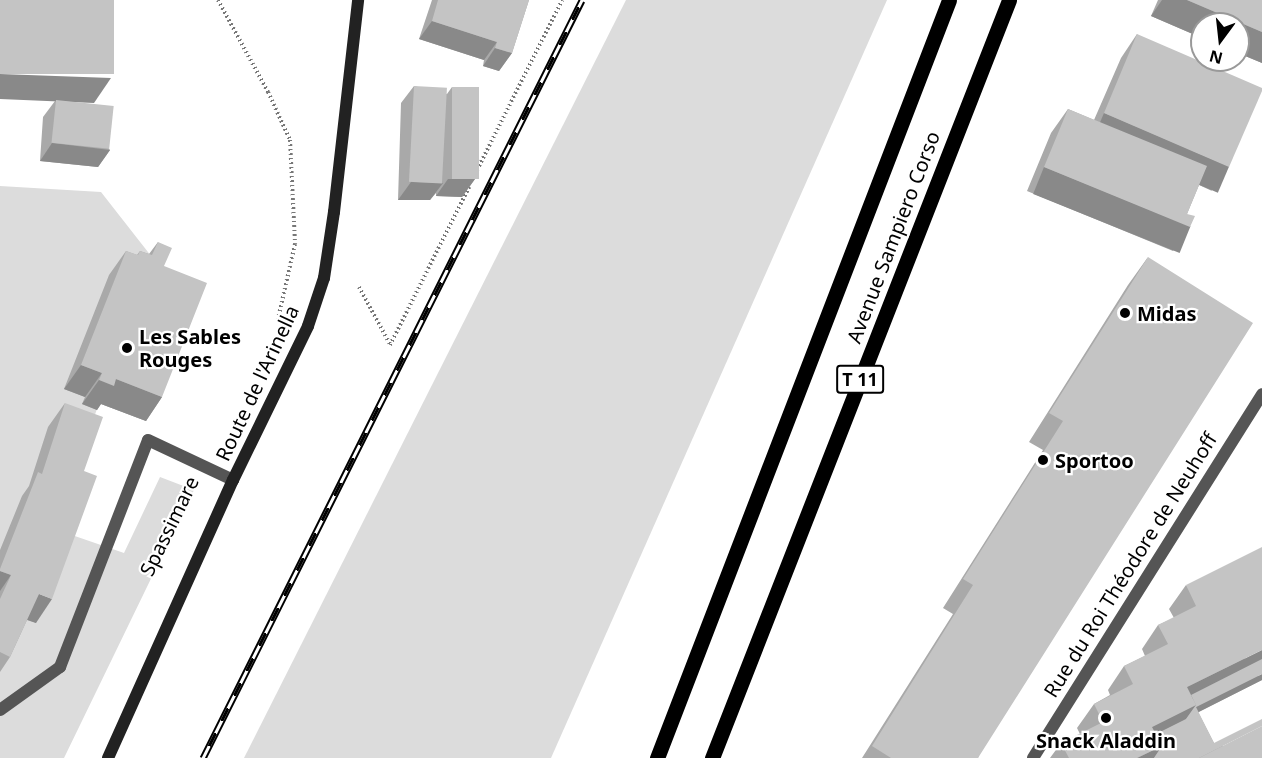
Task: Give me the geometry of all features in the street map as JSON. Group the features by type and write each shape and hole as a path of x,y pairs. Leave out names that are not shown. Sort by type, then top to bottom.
{"main road":[{"name":"Avenue Sampiero Corso","path":"657,758 949,0"},
{"name":"Avenue Sampiero Corso","path":"712,758 1009,0"}],"street":[{"name":"Route de l'Arinella","path":"108,758 233,480 308,326 324,278 334,212 358,0"},
{"name":"Rue du Roi Théodore de Neuhoff","path":"1032,758 1262,394"},
{"path":"0,710 60,667 148,441 233,480"}],"path":[{"path":"218,0 268,92 290,140 295,243 278,321"},
{"path":"359,286 390,345 562,0"}],"shaded area":[{"path":"626,0 887,0 551,758 244,758"},
{"path":"0,186 101,192 191,307 146,421 99,403 86,441 69,534 124,553 160,477 194,490 64,758 0,758"}],"building":[{"path":"0,0 114,0 114,74 0,74"},
{"path":"438,0 529,0 512,53 495,48 497,42 432,21"},
{"path":"1187,0 1262,0 1262,32 1250,27 1250,12 1215,12"},
{"path":"1137,34 1190,57 1190,72 1225,72 1262,88 1229,167 1104,113"},
{"path":"414,86 447,88 442,184 409,182"},
{"path":"452,87 479,87 479,179 452,179"},
{"path":"56,100 114,106 109,149 52,143"},
{"path":"1068,109 1207,166 1187,214 1195,216 1190,227 1044,167"},
{"name":"Les Sables Rouges","path":"158,242 172,248 164,266 207,283 162,397 116,379 114,386 99,380 102,373 81,365 126,251 138,255 140,251 152,255"},
{"path":"1148,257 1253,323 978,758 891,758 872,746 973,585 963,579 1063,421 1049,413"},
{"path":"65,403 103,417 84,471 97,476 52,599 39,594 10,657 0,652 0,599 11,575 0,569 38,472 42,474"},
{"path":"1262,547 1262,650 1187,687 1196,705 1152,727 1162,746 1137,758 1069,758 1061,743 1103,722 1094,704 1133,684 1124,666 1168,644 1158,625 1196,606 1186,585"},
{"path":"1262,659 1262,674 1196,707 1214,743 1262,719 1262,726 1199,758 1154,758 1162,746 1156,734 1186,719 1196,705 1191,695"},
{"path":"1262,726 1262,758 1199,758"}],"railway":[{"path":"203,758 582,0"}],"place":[{"name":"Midas","path":"1125,313"},
{"name":"Les Sables Rouges","path":"127,348"},
{"name":"Sportoo","path":"1043,460"},
{"name":"Snack Aladdin","path":"1106,718"}]}
